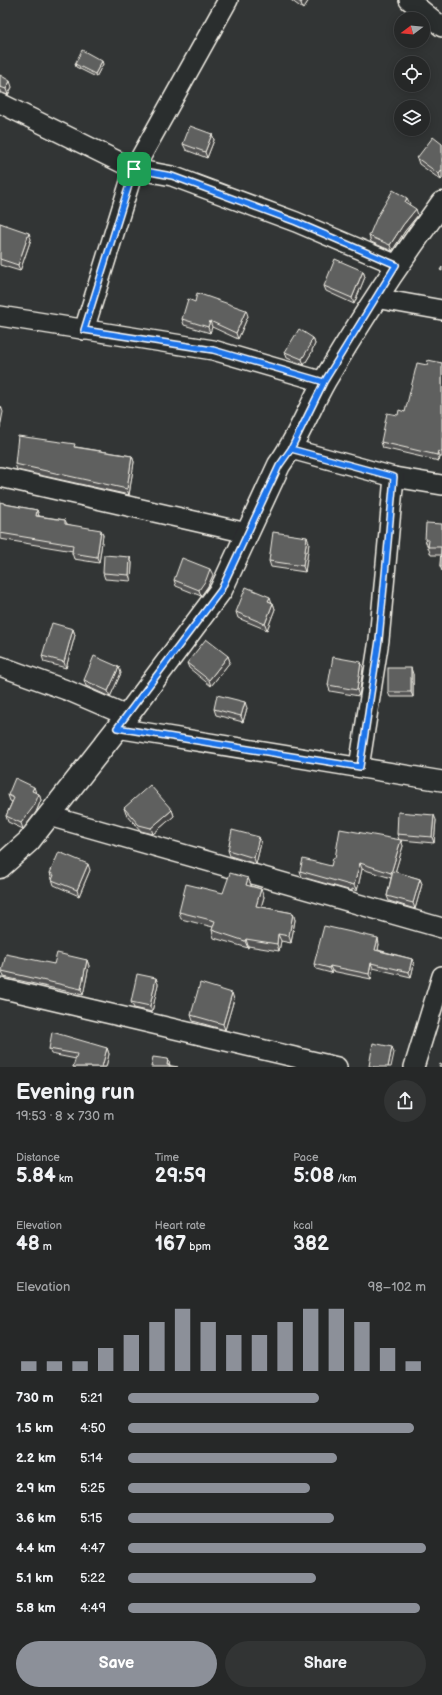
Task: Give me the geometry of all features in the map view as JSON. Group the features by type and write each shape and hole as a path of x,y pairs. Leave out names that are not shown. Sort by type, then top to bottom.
{"street":[{"path":"84,330 134,169 228,0"},
{"path":"409,0 442,27"},
{"path":"0,102 134,169 172,176 296,222 396,265"},
{"path":"0,867 29,841 49,816 221,590 279,466 291,449 324,382 396,265 442,203"},
{"path":"375,298 442,310"},
{"path":"0,316 213,350 324,382"},
{"path":"291,449 394,477 442,485"},
{"path":"0,477 248,533"},
{"path":"360,767 379,640 394,477"},
{"path":"0,666 69,691 122,722 442,781"},
{"path":"49,816 442,928"},
{"path":"414,1067 442,976"},
{"path":"0,988 337,1067"}],"building":[{"path":"82,50 102,61 95,74 75,64"},
{"path":"0,75 10,81 6,89 0,87"},
{"path":"190,126 212,134 205,152 183,144"},
{"path":"433,137 442,144 442,170 439,174 417,158"},
{"path":"393,190 407,198 405,202 416,209 390,245 369,236 377,217"},
{"path":"0,223 29,233 18,265 0,259"},
{"path":"335,259 363,271 352,298 324,286"},
{"path":"197,293 246,310 236,333 210,321 208,327 182,319 188,299 195,302"},
{"path":"299,329 313,338 302,359 285,352"},
{"path":"428,360 442,363 442,452 438,451 437,455 381,442 387,413 398,415 399,410 405,412 417,363 427,365"},
{"path":"18,436 75,444 74,447 132,456 127,489 15,464"},
{"path":"0,502 37,510 36,516 65,520 65,524 101,530 97,557 72,553 73,545 0,533"},
{"path":"426,523 442,524 442,566 440,566 441,547 428,547 429,540 425,540"},
{"path":"273,532 307,537 303,566 269,561"},
{"path":"104,555 130,557 129,575 103,573"},
{"path":"182,558 210,569 206,580 199,590 174,580"},
{"path":"246,587 270,597 268,601 273,603 265,624 236,612"},
{"path":"52,623 73,629 64,662 42,656"},
{"path":"206,639 228,656 209,680 187,663"},
{"path":"94,656 119,667 108,691 84,680"},
{"path":"333,657 361,662 357,690 328,685"},
{"path":"388,668 411,668 411,692 388,692"},
{"path":"217,695 245,702 241,716 214,709"},
{"path":"15,778 34,787 32,791 39,794 34,806 21,823 6,816 14,798 8,795"},
{"path":"150,785 172,810 151,828 139,825 124,808"},
{"path":"398,812 434,815 432,837 397,834"},
{"path":"340,829 401,840 391,873 360,863 354,885 350,885 300,871 303,859 331,866 333,858 335,858"},
{"path":"232,830 259,837 254,858 228,850"},
{"path":"59,852 88,864 77,890 52,880 54,875 50,873"},
{"path":"393,871 420,879 413,903 387,896"},
{"path":"230,873 248,878 246,885 261,889 256,906 293,913 289,936 278,934 277,944 246,939 245,941 212,930 215,921 179,912 186,884 223,893"},
{"path":"324,926 378,938 375,950 412,959 409,972 371,963 369,974 330,966 329,968 314,964"},
{"path":"57,953 87,960 81,989 2,971 6,954 54,964"},
{"path":"137,974 156,978 150,1006 131,1002"},
{"path":"200,983 232,993 223,1024 191,1015"},
{"path":"52,1032 107,1048 102,1067 73,1067 77,1054 49,1049"},
{"path":"373,1043 392,1047 388,1067 369,1066"},
{"path":"153,1057 168,1059 167,1065 178,1067 151,1067"}],"route":[{"path":"134,169 84,330 213,350 324,382 291,449 279,466 221,590 117,728 360,767 379,640 394,477 291,449 308,415 324,382 396,265 296,222 172,176 134,169"}]}
